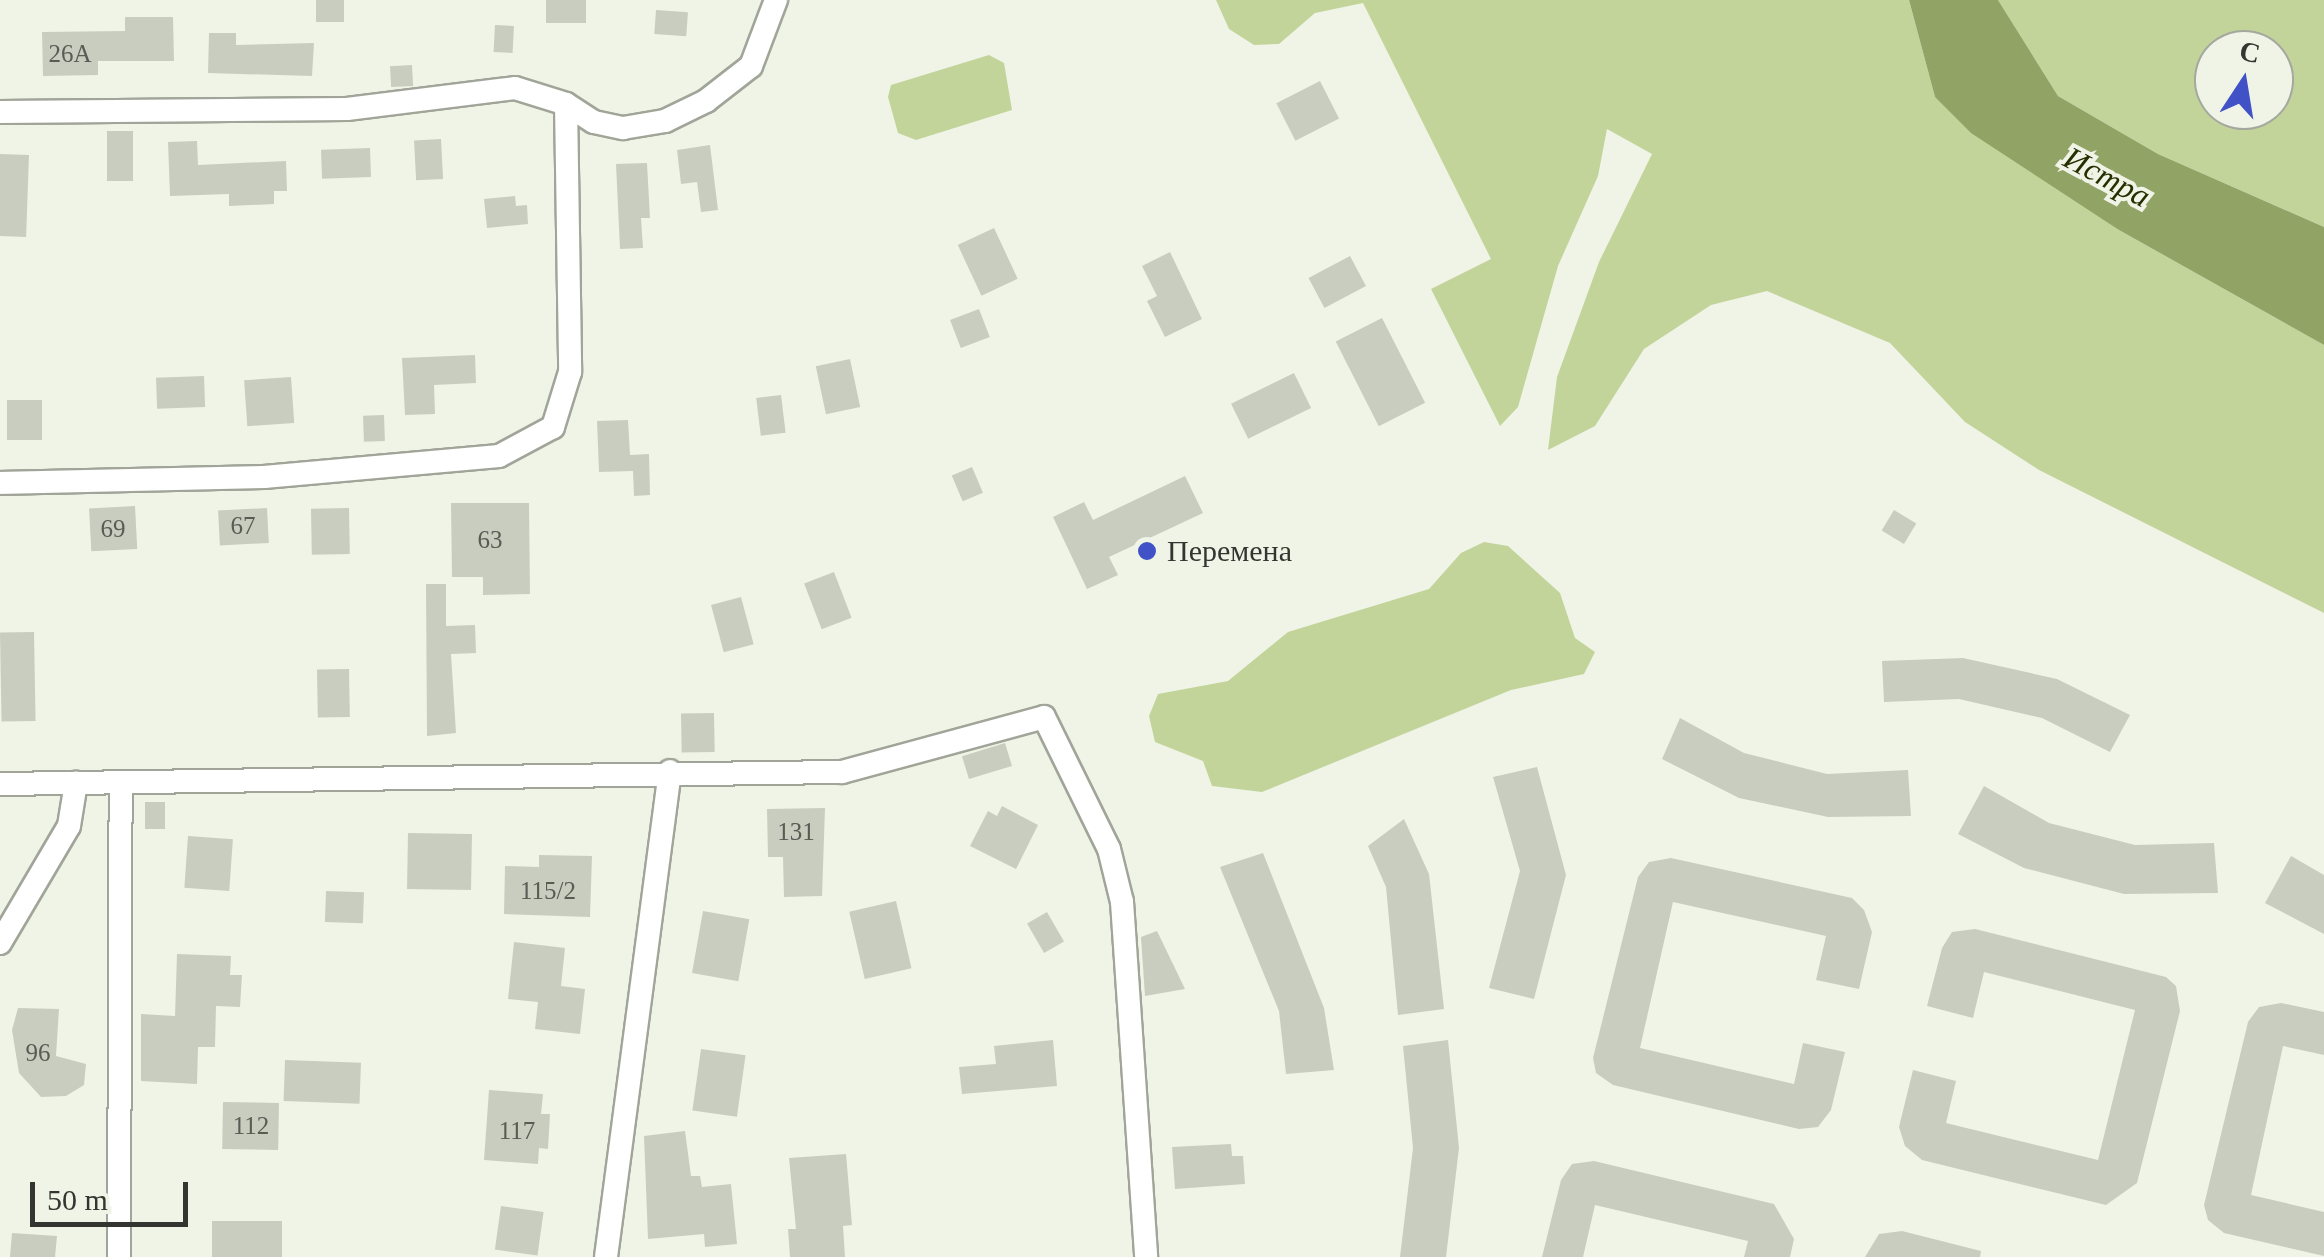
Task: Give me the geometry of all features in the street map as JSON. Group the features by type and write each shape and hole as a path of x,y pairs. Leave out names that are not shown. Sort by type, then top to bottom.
{"street":[{"path":"0,112 347,109 514,88 566,104 594,122 623,128 665,122 706,102 751,66 776,0"},
{"path":"0,483 264,477 499,456 552,426 570,372 566,104"},
{"path":"0,784 670,771 842,772 1044,717 1109,849 1122,902 1146,1257"},
{"path":"606,1257 670,771"},
{"path":"0,943 69,826 76,783"},
{"path":"119,1257 121,783"}],"shaded area":[{"path":"1216,0 1909,0 1935,97 2119,230 2324,345 2324,613 2039,470 1965,422 1890,343 1767,291 1711,305 1644,349 1595,426 1548,450 1557,377 1599,262 1652,154 1607,129 1598,176 1558,266 1518,407 1500,426 1431,289 1491,259 1363,3 1315,13 1279,44 1254,45 1229,29"},
{"path":"1998,0 2324,0 2324,227 2158,154 2058,96"},
{"path":"989,55 1004,63 1012,110 916,140 898,133 888,97 891,85"},
{"path":"1484,542 1508,546 1560,593 1575,638 1595,652 1584,674 1511,690 1262,792 1212,786 1203,761 1155,742 1149,716 1158,694 1228,681 1288,632 1429,589 1461,553"}],"water":[{"name":"Истра","path":"1909,0 1998,0 2058,96 2158,154 2324,227 2324,345 2119,230 1971,133 1935,97"}],"building":[{"path":"316,0 344,0 344,22 316,22"},
{"path":"546,0 586,0 586,23 546,23"},
{"path":"656,10 688,12 686,36 654,34"},
{"path":"125,17 173,17 174,61 98,61 98,75 43,76 42,32 125,31"},
{"path":"495,25 514,26 513,53 494,52"},
{"path":"209,33 236,33 236,45 314,43 312,76 208,73"},
{"path":"412,65 413,86 391,87 390,66"},
{"path":"1320,81 1339,118 1295,141 1276,103"},
{"path":"107,131 133,131 133,181 107,181"},
{"path":"441,139 443,179 416,180 414,140"},
{"path":"197,141 198,165 286,161 287,191 274,191 274,204 229,206 229,194 170,196 168,142"},
{"path":"710,145 718,210 701,212 697,182 681,184 677,150"},
{"path":"370,148 371,177 322,179 321,150"},
{"path":"0,154 29,155 26,237 0,236"},
{"path":"647,163 650,218 641,218 643,248 620,249 616,164"},
{"path":"515,196 516,206 527,205 528,224 487,228 484,199"},
{"path":"994,228 1018,279 981,296 958,245"},
{"path":"1170,252 1202,319 1165,337 1147,301 1157,296 1142,266"},
{"path":"1350,256 1366,286 1324,308 1309,278"},
{"path":"979,309 990,337 961,348 950,320"},
{"path":"1382,318 1425,403 1379,426 1336,342"},
{"path":"475,355 476,383 434,385 435,414 405,415 402,358"},
{"path":"850,359 860,407 826,414 816,366"},
{"path":"1294,373 1311,408 1248,439 1231,404"},
{"path":"204,376 205,407 157,409 156,378"},
{"path":"291,377 294,423 247,426 244,380"},
{"path":"781,395 786,433 761,436 756,398"},
{"path":"7,400 42,400 42,440 7,440"},
{"path":"384,415 385,441 364,442 363,416"},
{"path":"628,420 630,455 649,454 650,495 634,496 633,471 599,472 597,421"},
{"path":"972,467 983,493 963,501 952,476"},
{"path":"1185,476 1203,513 1109,557 1118,575 1087,589 1053,517 1084,502 1093,520"},
{"path":"451,503 529,503 530,594 483,595 483,577 452,577"},
{"path":"135,506 137,549 91,551 89,508"},
{"path":"267,508 269,543 220,546 218,511"},
{"path":"349,508 350,554 312,555 311,509"},
{"path":"1894,510 1916,523 1904,544 1882,531"},
{"path":"834,572 852,618 822,629 804,583"},
{"path":"426,584 446,584 446,626 475,625 476,653 451,654 456,733 427,736"},
{"path":"741,597 754,644 724,652 711,605"},
{"path":"34,632 36,721 2,722 0,633"},
{"path":"1963,658 2057,679 2130,715 2110,752 2042,718 1959,699 1884,702 1882,661"},
{"path":"349,669 350,717 318,718 317,670"},
{"path":"714,713 715,752 682,753 681,714"},
{"path":"1680,718 1744,753 1827,774 1908,770 1911,816 1828,817 1739,798 1662,759"},
{"path":"1005,743 1012,766 969,779 962,756"},
{"path":"1537,767 1566,875 1534,999 1489,988 1520,871 1493,777"},
{"path":"1984,786 2049,823 2135,845 2214,843 2218,893 2124,894 2024,868 1958,834"},
{"path":"145,802 165,802 165,829 145,829"},
{"path":"1002,806 1038,825 1016,869 970,846 988,811 997,816"},
{"path":"825,808 822,896 784,897 783,857 768,857 767,809"},
{"path":"1404,819 1429,874 1444,1009 1398,1015 1386,887 1368,846"},
{"path":"408,833 472,834 471,890 407,889"},
{"path":"188,836 233,839 229,891 184,888"},
{"path":"1263,853 1324,1008 1334,1070 1286,1074 1279,1011 1220,867"},
{"path":"539,855 592,856 590,917 504,914 505,866 539,867"},
{"path":"2291,856 2324,875 2324,934 2265,903"},
{"path":"1671,858 1852,898 1864,910 1872,932 1859,989 1816,980 1826,936 1673,902 1640,1048 1794,1084 1803,1043 1845,1052 1831,1110 1818,1127 1799,1129 1613,1085 1596,1073 1593,1058 1638,877 1649,862"},
{"path":"326,891 364,892 363,923 325,922"},
{"path":"896,901 912,968 865,979 849,912"},
{"path":"703,911 749,919 738,981 692,973"},
{"path":"1047,912 1064,941 1044,953 1027,924"},
{"path":"1975,929 2166,977 2176,986 2180,1011 2137,1183 2106,1205 1922,1160 1905,1146 1899,1127 1913,1070 1956,1081 1946,1123 2098,1160 2135,1010 1984,972 1973,1018 1927,1006 1942,948 1952,932"},
{"path":"1157,931 1185,989 1145,996 1141,937"},
{"path":"514,942 565,948 561,986 585,989 580,1034 535,1029 538,1002 508,999"},
{"path":"177,954 231,956 230,975 242,975 240,1007 216,1006 215,1047 198,1047 197,1084 141,1081 141,1014 175,1016"},
{"path":"2281,1003 2324,1012 2324,1055 2283,1046 2251,1195 2324,1212 2324,1256 2224,1233 2208,1220 2204,1205 2248,1022 2259,1007"},
{"path":"18,1008 59,1009 56,1056 86,1064 84,1085 66,1096 41,1097 19,1073 12,1030"},
{"path":"1053,1040 1057,1086 962,1094 959,1067 996,1064 994,1046"},
{"path":"1448,1040 1459,1148 1446,1257 1400,1257 1413,1148 1403,1046"},
{"path":"701,1049 746,1055 737,1117 692,1110"},
{"path":"285,1060 361,1063 360,1104 284,1101"},
{"path":"489,1090 543,1094 541,1114 550,1114 548,1149 539,1148 538,1164 484,1160"},
{"path":"223,1102 279,1103 278,1150 222,1149"},
{"path":"685,1131 691,1176 700,1176 702,1187 731,1184 737,1244 705,1247 704,1234 648,1239 644,1136"},
{"path":"1231,1144 1232,1156 1243,1156 1245,1184 1175,1189 1172,1147"},
{"path":"846,1154 852,1225 843,1226 845,1257 790,1257 788,1229 796,1229 789,1158"},
{"path":"1594,1161 1774,1204 1794,1239 1790,1257 1744,1257 1748,1241 1595,1205 1583,1257 1542,1257 1561,1180 1572,1164"},
{"path":"501,1206 544,1212 537,1256 495,1250"},
{"path":"212,1221 282,1221 282,1257 212,1257"},
{"path":"1902,1231 1981,1251 1980,1257 1865,1257 1879,1234"},
{"path":"12,1233 57,1236 55,1257 10,1257"}],"place":[{"name":"Перемена","path":"1147,551"}]}
